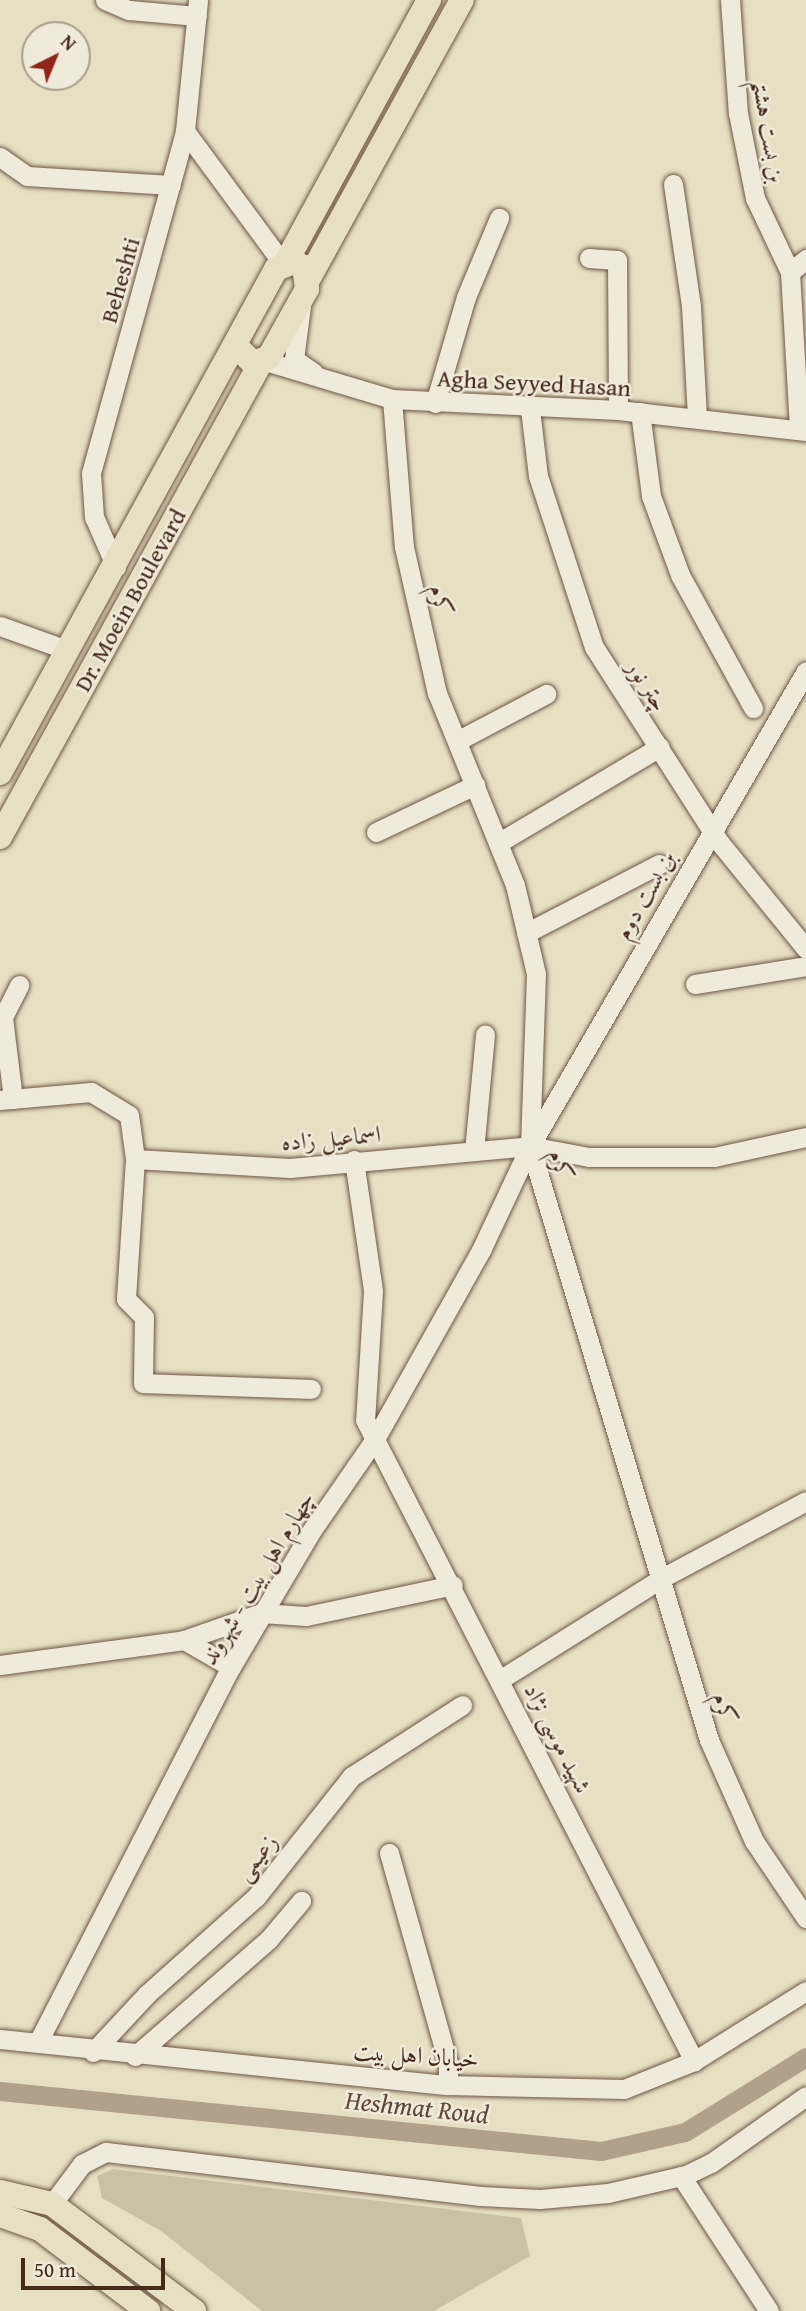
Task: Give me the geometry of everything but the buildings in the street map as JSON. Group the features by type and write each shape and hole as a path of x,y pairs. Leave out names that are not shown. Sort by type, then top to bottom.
{"main road":[{"path":"305,289 299,264 284,264 429,0"},
{"path":"305,289 462,0"},
{"name":"Dr. Moein Boulevard","path":"0,773 284,264"},
{"name":"Dr. Moein Boulevard","path":"0,837 305,289"},
{"path":"238,348 248,362 263,362"},
{"path":"0,2192 52,2204 194,2311"},
{"path":"0,2216 40,2229 148,2311"}],"street":[{"path":"105,0 129,10 197,8"},
{"name":"بن بست هشتم","path":"730,0 738,113 755,198 790,272 803,430"},
{"name":"Beheshti","path":"116,567 94,517 91,473 185,131 197,8"},
{"path":"185,131 284,264"},
{"path":"0,157 27,176 171,185"},
{"path":"673,184 691,306 697,418"},
{"path":"435,403 466,297 499,218"},
{"path":"589,258 617,260 618,410"},
{"path":"790,272 806,259"},
{"path":"305,289 294,359 330,383"},
{"name":"Agha Seyyed Hasan","path":"263,362 392,399 530,410 618,410 803,430"},
{"name":"کرم","path":"392,399 404,547 438,693 498,844 536,974 530,1146 709,1740 754,1841 806,1918"},
{"name":"چتر نور","path":"530,410 538,476 594,647 711,829 806,949"},
{"path":"640,412 651,496 680,575 752,708"},
{"path":"0,626 67,650"},
{"name":"بن بست دوم","path":"530,1146 711,829 806,671"},
{"path":"457,741 546,694"},
{"path":"498,844 660,747"},
{"path":"376,832 475,785"},
{"path":"526,933 659,864"},
{"path":"695,984 806,966"},
{"path":"19,985 3,1017 7,1099 91,1092 129,1115 135,1159 126,1299 144,1317 143,1383 311,1389"},
{"path":"474,1151 485,1035"},
{"name":"اسماعیل زاده","path":"135,1159 290,1168 354,1160 530,1146 589,1157 714,1157 806,1137"},
{"name":"چهارم اهل بیت - شهروند","path":"38,2042 231,1667 261,1613 375,1439 482,1248 530,1146"},
{"name":"شهید موسی نژاد","path":"354,1160 373,1291 365,1420 453,1585 694,2061"},
{"path":"501,1679 662,1578 806,1500"},
{"path":"0,1665 184,1640 261,1613 306,1616 453,1585"},
{"path":"184,1640 231,1667"},
{"name":"زعیمی","path":"93,2052 147,1994 256,1897 352,1776 462,1705"},
{"path":"389,1853 448,2063 448,2085"},
{"path":"135,2056 269,1939 301,1901"},
{"name":"خیابان اهل بیت","path":"0,2039 38,2042 93,2052 448,2085 624,2089 694,2061 806,1991"},
{"path":"52,2204 82,2164 106,2152 540,2199 608,2193 681,2176 711,2163 806,2096"},
{"path":"681,2176 769,2311"}],"shaded area":[{"path":"113,2169 521,2218 530,2256 434,2311 262,2311 161,2231 102,2198 97,2176"}],"waterway":[{"name":"Heshmat Roud","path":"0,2091 601,2151 685,2132 806,2057"}]}
